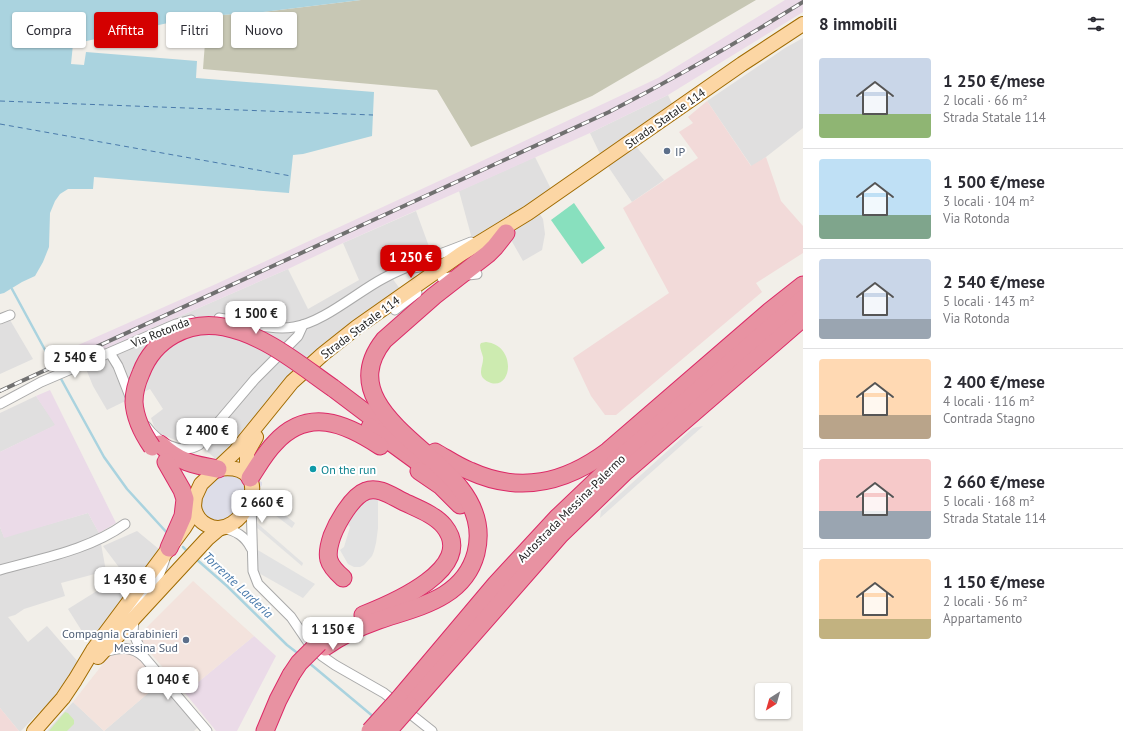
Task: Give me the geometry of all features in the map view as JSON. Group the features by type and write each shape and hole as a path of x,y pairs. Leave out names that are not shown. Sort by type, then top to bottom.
{"highway":[{"path":"275,731 299,663 322,645 360,627 421,607 441,597 461,581 473,562 477,547 478,530 474,512 466,496 454,480 381,408 371,391 369,378 372,361 379,346 391,333 399,317 434,296 488,254 495,247 503,231"},
{"path":"399,317 477,274"},
{"path":"330,392 378,422 410,438 470,472 511,483 551,480 572,473 593,462 608,451 770,311 803,285"},
{"path":"766,341 803,299"},
{"path":"766,341 803,318"},
{"path":"169,548 183,516 185,500 182,490 156,445 142,431 138,422 134,402 136,387 142,368 154,350 163,341 180,331 191,328 211,325 223,327 246,334 279,351 430,471 444,483 460,505 466,518 468,535 466,551 454,572 441,584 422,596 398,605 374,611"},
{"name":"Autostrada Messina-Palermo","path":"405,702 496,584 557,518 618,460 766,341"},
{"path":"249,476 270,448 289,431 308,423 328,422 343,425 371,440 432,480 449,493 460,505"},
{"path":"156,445 181,460 196,465 218,469"},
{"path":"166,462 183,476 190,485 194,501"},
{"path":"322,645 333,630 409,593 430,580 444,567 451,554 452,546 450,539 444,526 432,517 389,495 367,490 358,495 344,514 335,530 328,554 328,559 333,570 343,578"},
{"path":"265,731 278,700 295,677"},
{"path":"370,731 405,702"},
{"path":"388,731 405,702"}],"main road":[{"name":"Strada Statale 114","path":"218,469 242,444 292,382 312,363 357,327 503,231 736,68 803,24"},
{"name":"Strada Statale 114","path":"249,476 246,458 252,444 298,388 318,369 363,333 399,317 439,273"},
{"path":"34,731 75,680 93,650 114,631 134,618 180,570 207,539 240,516 248,506 251,498 252,487 249,476 232,468 218,469 201,484 194,501 189,520 114,631 102,653 75,680"},
{"path":"194,501 194,511 201,521 211,528 222,528"}],"street":[{"name":"Via Rotonda","path":"0,404 41,382 176,324 193,319 216,318 282,328 303,325 321,318 368,287 396,272 432,256 503,231"},
{"path":"432,256 436,260 439,273"},
{"path":"396,272 425,266 439,273 460,277 477,274"},
{"path":"0,319 10,315"},
{"path":"110,353 118,366 135,407 148,428 157,437 169,445 177,448 189,449 199,445 203,441 255,379 298,336 303,325"},
{"path":"251,498 253,571 256,580 262,588 291,617 310,645 328,661 384,693 432,731"},
{"path":"0,570 88,544 106,537 125,524"},
{"path":"222,528 238,533 248,542 252,549"},
{"path":"134,618 133,632 135,648"},
{"path":"114,631 132,641 135,648 207,731"},
{"path":"102,653 121,648 135,648"}],"shaded area":[{"path":"361,0 756,0 592,96 471,147 437,90 203,69 205,48 223,48 223,15 231,14 231,48 297,48 297,12 263,12"},
{"path":"785,0 803,0 803,12 668,95 590,133 288,269 82,359 76,346 216,284 658,78"},
{"path":"803,38 803,128 752,167 707,101 785,48"},
{"path":"668,95 674,108 630,139 664,180 632,202 601,156 590,133"},
{"path":"707,101 751,166 766,157 781,201 803,226 803,253 756,283 762,292 616,415 605,415 591,396 573,358 669,293 623,208 698,158 679,132 693,123 688,117"},
{"path":"535,157 552,191 534,205 543,219 545,234 542,250 523,261 501,222 472,239 459,191"},
{"path":"416,211 431,252 387,271 400,289 319,352 272,395 217,460 195,441 183,443 160,434 154,426 151,418 163,409 150,389 107,410 93,386 82,359 288,269 308,309 359,280 343,243"},
{"path":"10,320 33,359 0,374 0,325"},
{"path":"50,390 116,523 99,533 88,513 4,538 0,527 0,452 55,425 36,396"},
{"path":"36,396 56,425 0,452 0,413"},
{"path":"703,426 600,518 601,511 693,428"},
{"path":"216,465 262,482 262,485 257,492 215,533 190,499"},
{"path":"378,496 378,528 374,551 372,556 364,565 354,567 348,564 340,550 344,547 350,527 347,523 357,501"},
{"path":"267,501 295,523 292,528 263,506"},
{"path":"88,513 99,533 106,571 61,583 65,596 24,609 15,615 8,617 28,642 47,626 79,663 51,700 21,731 19,731 0,708 0,527 4,537"},
{"path":"257,523 303,563 302,566 255,526"},
{"path":"137,531 160,550 90,644 68,609 124,574 103,546"},
{"path":"256,549 315,584 303,598 257,572"},
{"path":"193,581 254,636 185,693 141,642 140,637 141,633"},
{"path":"254,636 276,656 237,731 216,731 185,693"},
{"path":"128,654 135,656 141,661 160,683 104,731 73,702 106,660 113,655"},
{"path":"160,683 198,727 194,731 104,731"},
{"path":"73,702 104,731 47,731"},
{"path":"0,708 19,731 0,731"}],"green space":[{"path":"574,203 605,248 582,264 551,220"},
{"path":"486,342 496,345 503,351 507,358 507,373 504,380 498,383 489,382 484,379 481,373 483,357 480,345 481,343"},
{"path":"65,712 68,713 74,720 74,724 67,731 49,731"}],"water":[{"path":"0,0 361,0 263,12 231,12 231,14 223,15 223,12 166,12 166,23 158,25 158,12 94,12 94,39 86,41 86,12 12,12 12,48 73,48 71,64 84,65 86,52 197,61 196,78 374,92 372,136 303,154 293,155 289,193 94,177 93,189 68,189 60,194 50,213 49,247 35,276 0,294"}],"waterway":[{"name":"Torrente Larderia","path":"12,289 57,372"},
{"name":"Torrente Larderia","path":"60,377 104,457 127,489 169,535"},
{"name":"Torrente Larderia","path":"183,547 188,552"},
{"name":"Torrente Larderia","path":"195,558 227,586 287,645 300,655"},
{"name":"Torrente Larderia","path":"308,662 375,718"}],"ferry route":[{"path":"0,101 373,115"},
{"path":"0,124 291,176"}],"railway":[{"path":"0,391 609,112 707,59 803,2"}],"place":[{"name":"IP","path":"667,151"},
{"name":"On the run","path":"313,469"},
{"name":"Compagnia Carabinieri Messina Sud","path":"186,640"}]}
